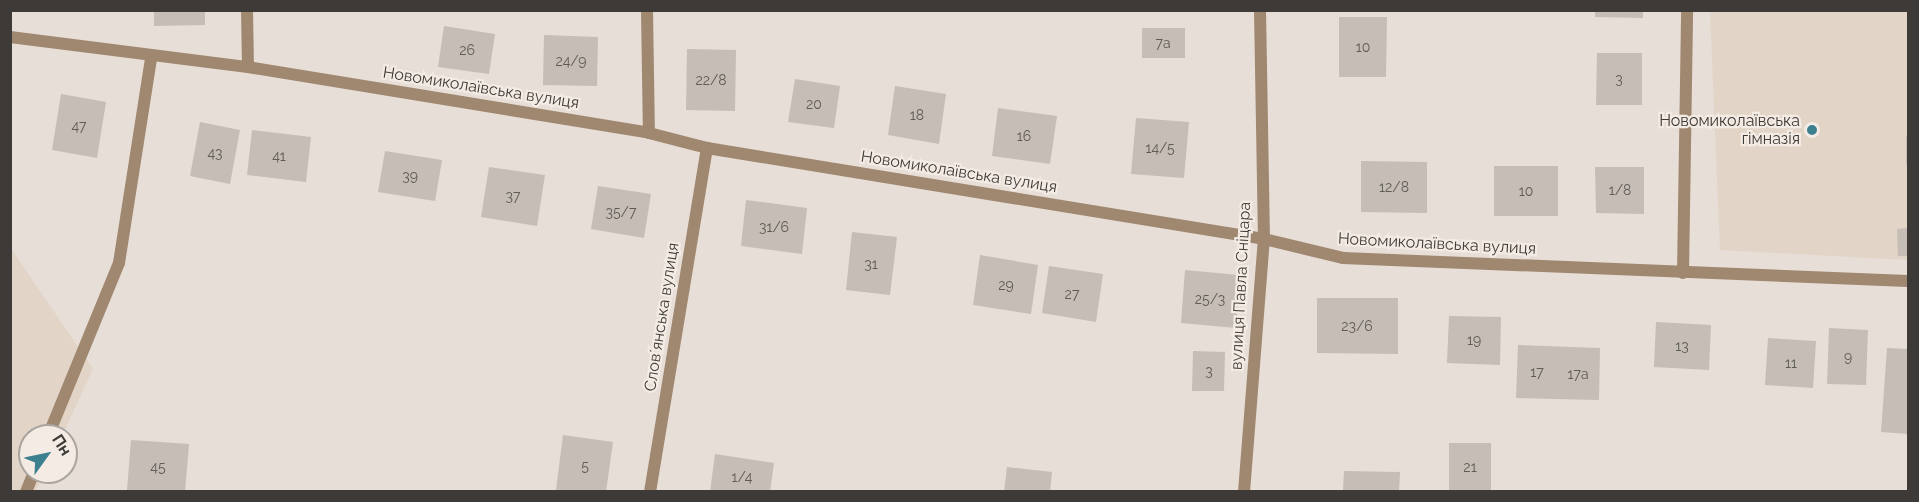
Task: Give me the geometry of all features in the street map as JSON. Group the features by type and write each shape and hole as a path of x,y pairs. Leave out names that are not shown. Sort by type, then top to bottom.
{"street":[{"path":"247,10 248,67"},
{"path":"647,10 650,133"},
{"name":"вулиця Павла Сніцара","path":"1244,492 1264,239 1260,10"},
{"path":"1683,273 1687,10"},
{"name":"Новомиколаївська вулиця","path":"10,37 151,58 248,67 650,133 707,148 1264,239 1343,258 1908,281"},
{"path":"53,424 119,263 151,58"},
{"name":"Словʼянська вулиця","path":"650,492 707,148"}],"shaded area":[{"name":"Новомиколаївська гімназія","path":"1710,11 1908,11 1908,260 1720,250"},
{"path":"10,247 93,369 68,424 18,424 18,484 39,484 36,491 11,491"}],"building":[{"path":"154,10 205,10 205,25 154,26"},
{"path":"1595,10 1643,10 1643,18 1595,17"},
{"path":"1339,17 1387,17 1386,77 1339,77"},
{"path":"444,26 495,34 489,74 438,67"},
{"path":"1142,28 1185,28 1185,58 1142,58"},
{"path":"544,35 598,37 597,86 543,85"},
{"path":"687,49 736,50 735,111 686,110"},
{"path":"1597,53 1642,53 1642,105 1596,105"},
{"path":"795,79 840,86 834,128 788,122"},
{"path":"895,86 946,94 939,144 888,135"},
{"path":"61,94 106,102 97,158 52,150"},
{"path":"998,108 1057,116 1050,164 992,156"},
{"path":"1136,118 1189,122 1184,178 1131,174"},
{"path":"200,122 240,130 230,184 190,176"},
{"path":"252,130 311,137 306,182 247,175"},
{"path":"1906,136 1908,136 1908,165 1906,165"},
{"path":"385,151 442,160 435,201 378,192"},
{"path":"1361,161 1427,162 1427,213 1361,212"},
{"path":"1494,166 1558,166 1558,216 1494,216"},
{"path":"489,167 545,175 537,226 481,217"},
{"path":"1595,167 1644,167 1644,214 1596,213"},
{"path":"598,186 651,194 644,238 591,229"},
{"path":"746,200 807,208 802,254 741,246"},
{"path":"1908,228 1908,256 1898,256 1897,229"},
{"path":"852,232 897,237 890,295 846,290"},
{"path":"980,255 1038,265 1031,314 973,305"},
{"path":"1049,266 1103,274 1096,322 1042,313"},
{"path":"1185,270 1239,275 1236,328 1181,323"},
{"path":"1317,298 1398,298 1398,354 1317,353"},
{"path":"1449,316 1501,317 1500,365 1447,363"},
{"path":"1656,322 1711,325 1709,370 1654,367"},
{"path":"1829,328 1868,330 1866,385 1827,384"},
{"path":"1768,338 1816,341 1813,388 1765,385"},
{"path":"1518,345 1600,348 1599,400 1516,398"},
{"path":"1887,348 1908,349 1908,434 1881,432"},
{"path":"1193,351 1225,352 1224,391 1192,391"},
{"path":"563,435 613,442 606,492 556,490"},
{"path":"131,440 189,444 185,492 127,490"},
{"path":"1449,443 1491,443 1491,492 1449,491"},
{"path":"715,454 774,463 770,492 710,492"},
{"path":"1007,467 1052,472 1050,492 1004,492"},
{"path":"1344,471 1400,472 1399,492 1343,492"}],"place":[{"name":"Новомиколаївська гімназія","path":"1812,130"}]}
